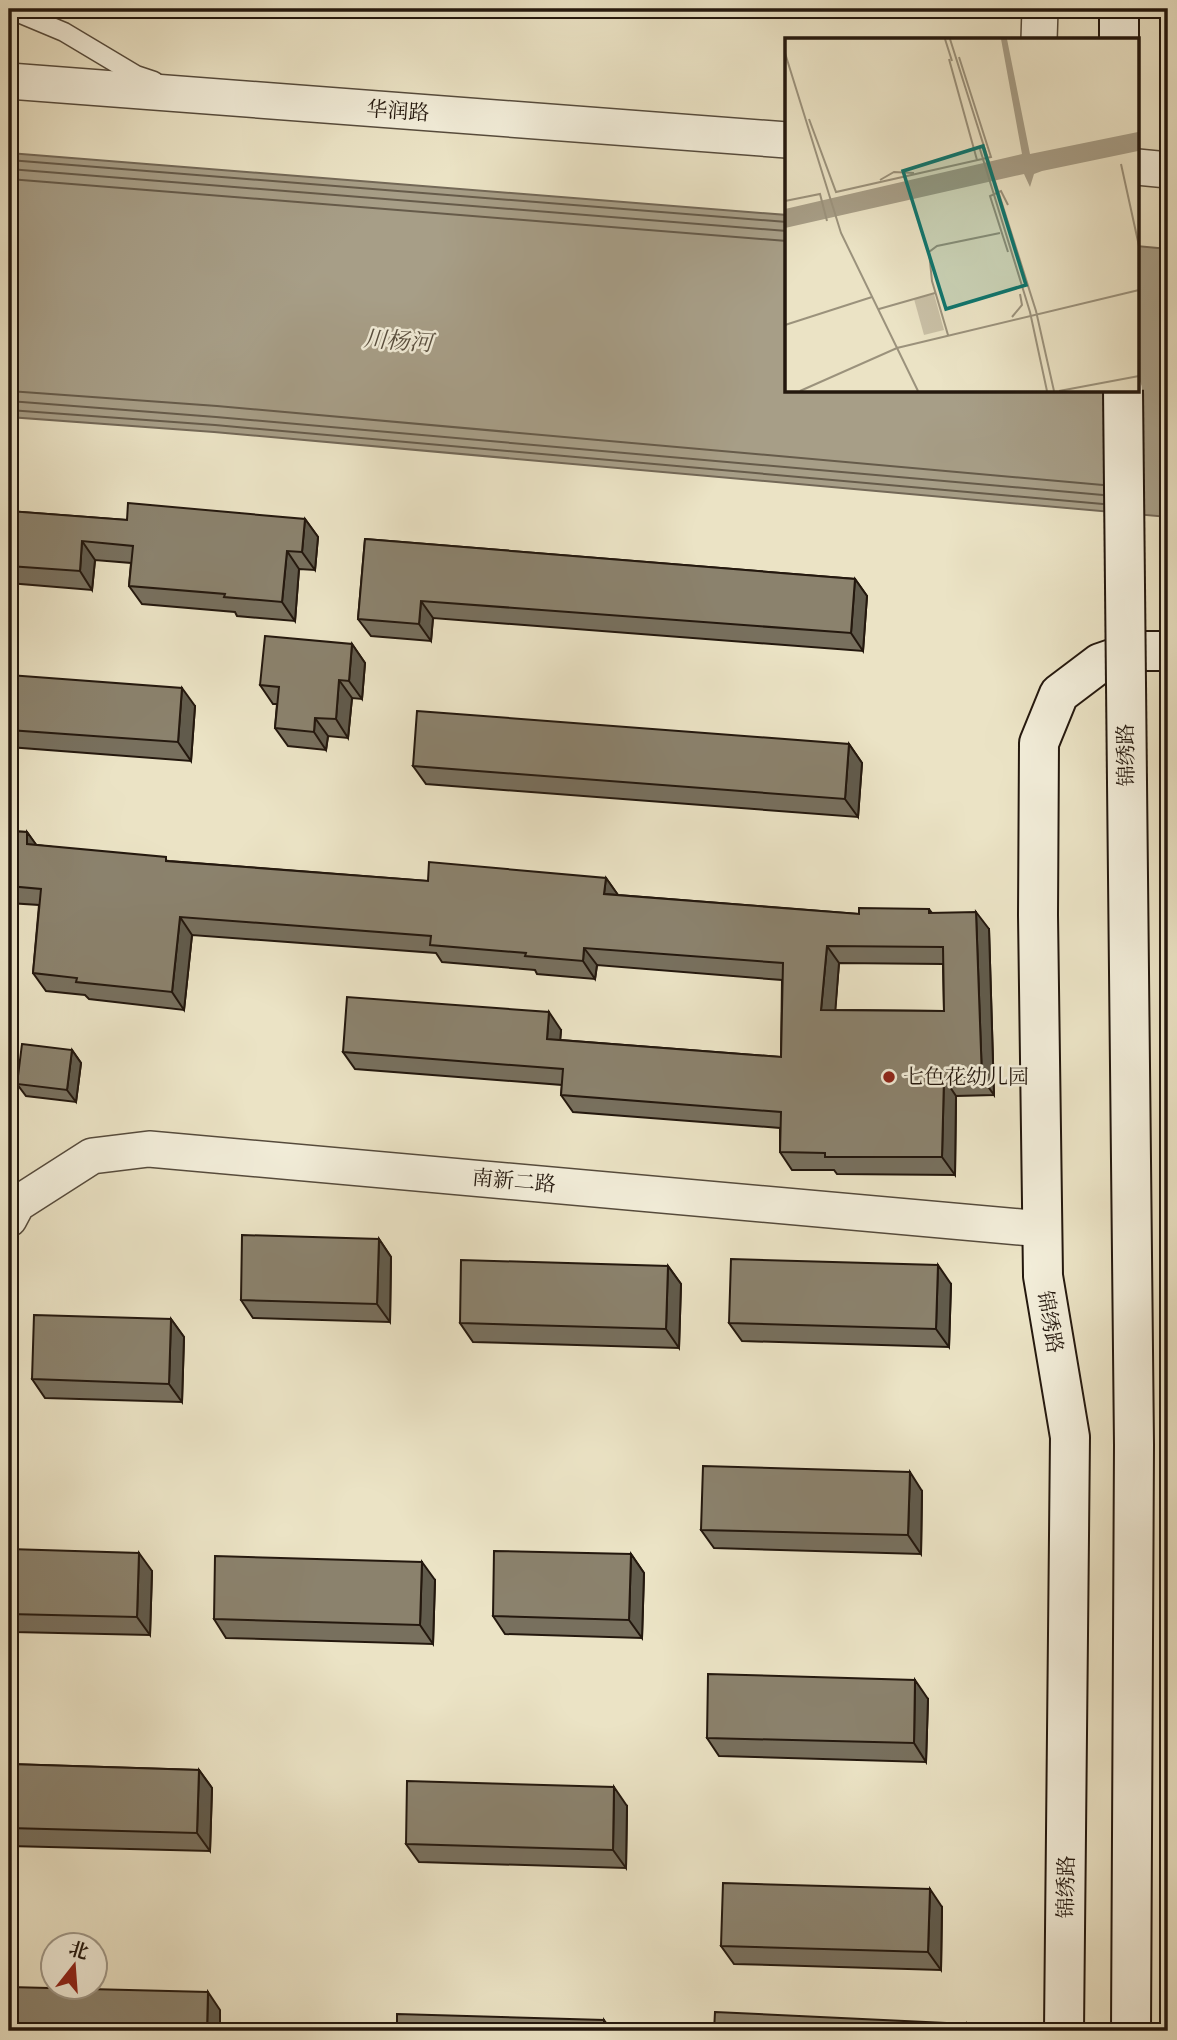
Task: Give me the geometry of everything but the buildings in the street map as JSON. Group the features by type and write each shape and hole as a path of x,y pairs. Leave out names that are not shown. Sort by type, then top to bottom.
{"main road":[{"path":"1119,9 1119,38"},
{"name":"锦绣路","path":"1123,392 1134,1445 1131,2031"},
{"name":"锦绣路","path":"1064,2031 1070,1437 1042,1276 1038,915 1040,743 1059,694 1100,663 1135,651 1168,651"}],"street":[{"path":"1039,38 1040,9"},
{"name":"华润路","path":"9,81 785,140"},
{"path":"1138,167 1168,170"},
{"name":"南新二路","path":"9,1219 17,1204 92,1156 149,1149 1042,1229"}],"lane":[{"path":"9,9 64,32 136,75 197,96"}],"water":[{"name":"川杨河","path":"9,153 785,215 785,392 1138,392 1138,246 1168,249 1168,517 214,432 9,417"}],"place":[{"name":"七色花幼儿园","path":"889,1077"}]}
